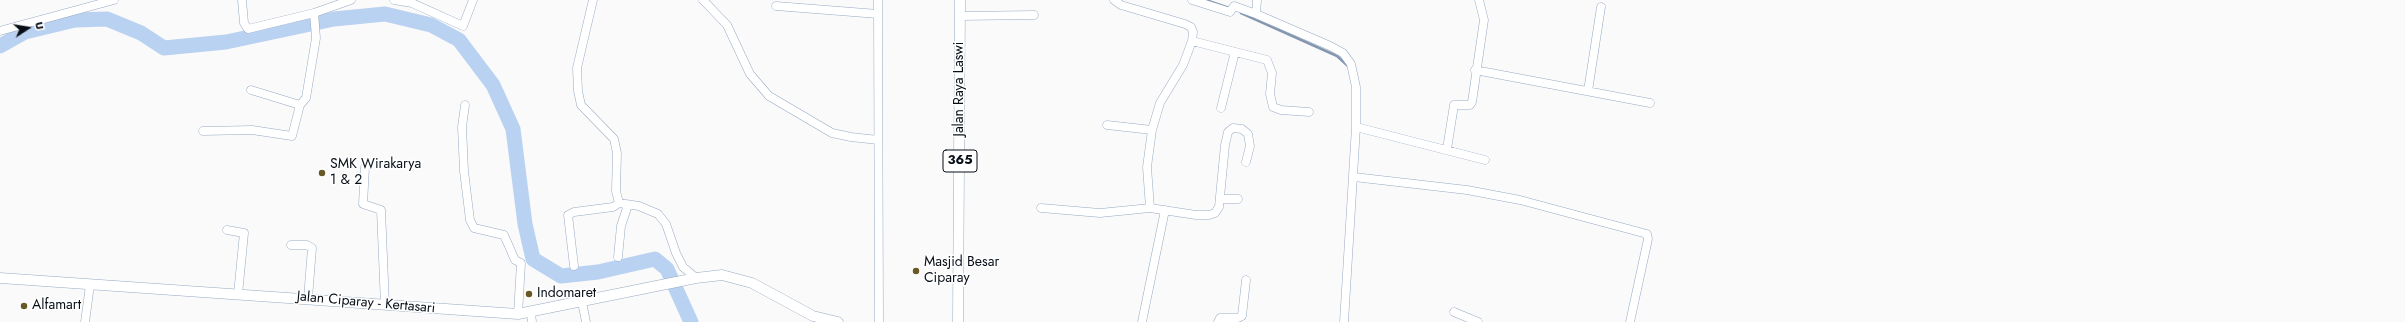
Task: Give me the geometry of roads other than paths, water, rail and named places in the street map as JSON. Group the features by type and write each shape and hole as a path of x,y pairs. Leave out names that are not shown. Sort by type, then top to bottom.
{"main road":[{"name":"Jalan Raya Laswi","path":"958,322 960,0"},
{"name":"Jalan Ciparay - Kertasari","path":"0,278 308,298 518,314 532,318 582,302 693,278 722,275 733,276 770,292 813,316 838,322"}],"street":[{"path":"0,31 114,0"},
{"path":"242,0 244,23 248,29 314,14 351,0"},
{"path":"394,0 412,3 463,26 473,0"},
{"path":"593,0 577,68 578,91 582,106 614,138 617,153 616,191 619,203"},
{"path":"703,0 727,25 750,74 769,96 832,133 851,138 878,140"},
{"path":"878,0 879,322"},
{"path":"1114,0 1121,5 1187,25 1193,32 1192,41 1183,66 1160,103 1152,130 1147,167 1150,208"},
{"path":"1192,0 1230,12 1234,6 1256,14 1330,46 1346,57 1352,67 1356,87 1356,127 1344,322"},
{"path":"1256,14 1257,0"},
{"path":"1447,149 1454,105 1472,104 1475,70 1484,20 1480,0"},
{"path":"776,6 878,14"},
{"path":"1588,91 1601,6"},
{"path":"203,131 252,130 292,136 300,105 306,98 316,38 314,14"},
{"path":"960,16 1034,15"},
{"path":"1192,41 1262,58 1270,62 1272,73 1270,94 1273,107 1281,110 1309,112"},
{"path":"1221,108 1235,52"},
{"path":"1475,70 1650,103"},
{"path":"251,90 300,105"},
{"path":"465,105 462,127 464,171 470,220 474,228 504,235 515,260 521,263 518,314"},
{"path":"1107,125 1152,130"},
{"path":"1356,127 1447,149 1485,160"},
{"path":"1041,208 1100,213 1150,208 1196,215 1209,215 1217,211 1221,199 1225,145 1228,132 1233,128 1242,129 1248,134 1250,146 1246,162"},
{"path":"365,167 363,204 381,210 385,305"},
{"path":"1354,177 1482,193 1520,200 1647,234 1648,239 1630,322"},
{"path":"1221,199 1238,199"},
{"path":"619,203 650,209 658,214 666,224 676,254 683,266 693,278"},
{"path":"574,266 568,215 574,212 614,207 619,203"},
{"path":"618,257 621,226 628,205"},
{"path":"1142,322 1165,210"},
{"path":"227,230 244,232 238,294"},
{"path":"291,245 307,245 312,248 308,298"},
{"path":"1218,322 1220,318 1238,318 1242,316 1246,280"},
{"path":"85,322 90,285"},
{"path":"582,302 586,322"},
{"path":"1454,312 1478,322"}],"waterway":[{"path":"1206,0 1229,8"},
{"path":"1241,13 1337,56 1349,67"},
{"path":"0,46 25,32 75,20 107,19 141,33 164,48 226,42 334,19 385,14 431,25 459,40 493,85 513,129 525,224 533,259 561,276 598,272 655,259 667,269 691,322"}],"place":[{"name":"SMK Wirakarya 1 & 2","path":"322,173"},
{"name":"Masjid Besar Ciparay","path":"916,271"},
{"name":"Indomaret","path":"529,294"},
{"name":"Alfamart","path":"24,306"}]}
